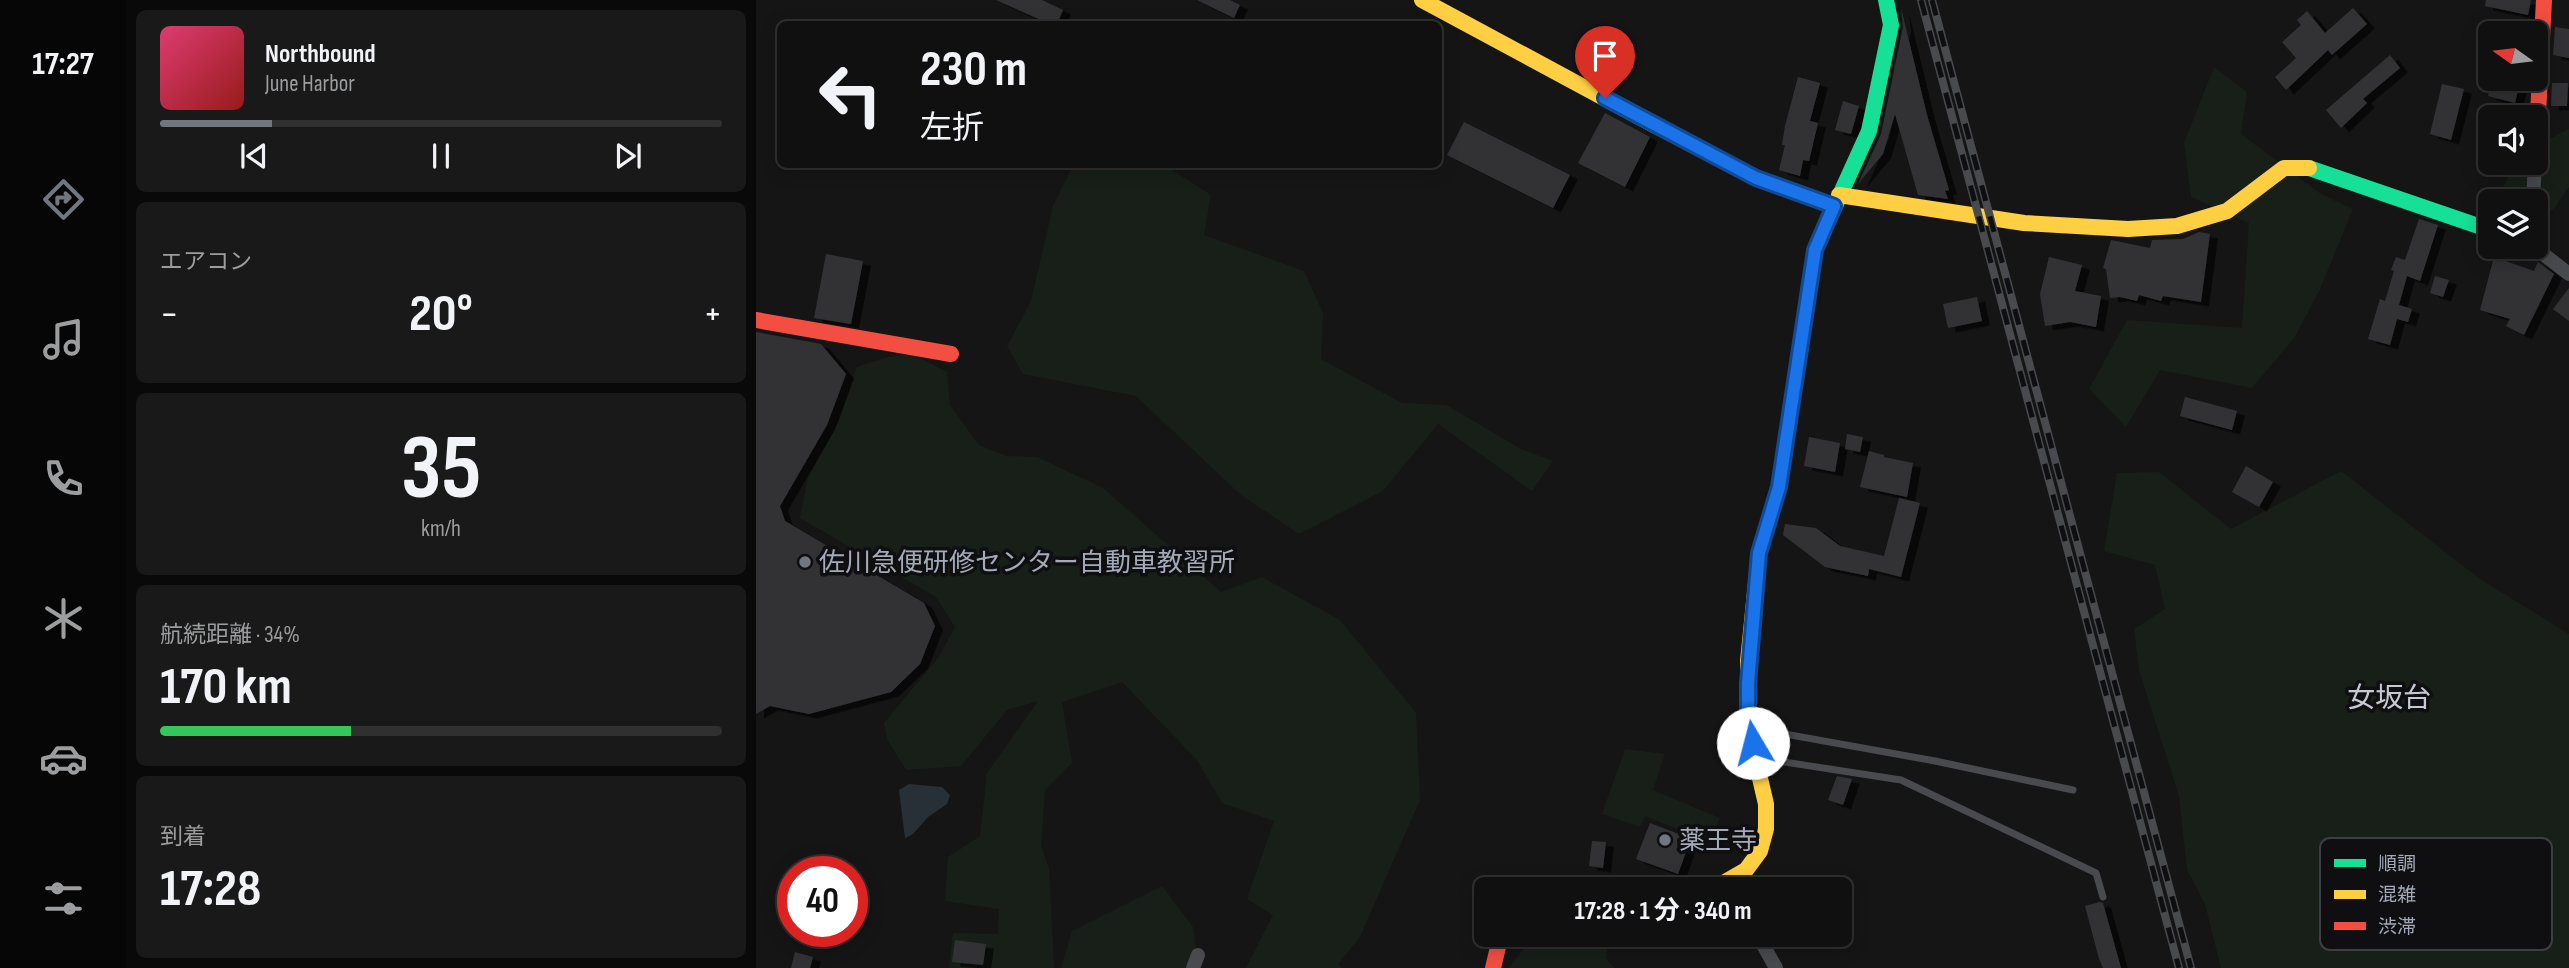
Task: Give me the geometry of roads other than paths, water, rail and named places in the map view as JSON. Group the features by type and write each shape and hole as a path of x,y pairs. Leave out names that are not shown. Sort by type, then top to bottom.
{"street":[{"path":"1422,0 1756,178 1837,201 2024,223 2127,229 2177,226 2227,211 2284,168 2308,168 2478,226"},
{"path":"1737,877 1746,870 1760,851 1766,830 1766,804 1748,727 1748,661 1759,553 1779,487 1815,250 1869,131 1891,25 1886,0"},
{"path":"2538,105 2544,0"},
{"path":"2548,258 2569,274"},
{"path":"756,320 951,354"},
{"path":"1493,968 1498,947"},
{"path":"1764,947 1776,968"}],"lane":[{"path":"1748,727 1935,761 2073,790"},
{"path":"1757,758 1901,780 2096,873 2103,897"},
{"path":"1734,838 1760,851"}],"railway":[{"path":"1921,0 2179,968"},
{"path":"1932,0 2191,968"}],"place":[{"name":"佐川急便研修センター自動車教習所","path":"805,562"},
{"name":"薬王寺","path":"1665,840"}],"district":[{"name":"女坂台","path":"2389,697"}]}
